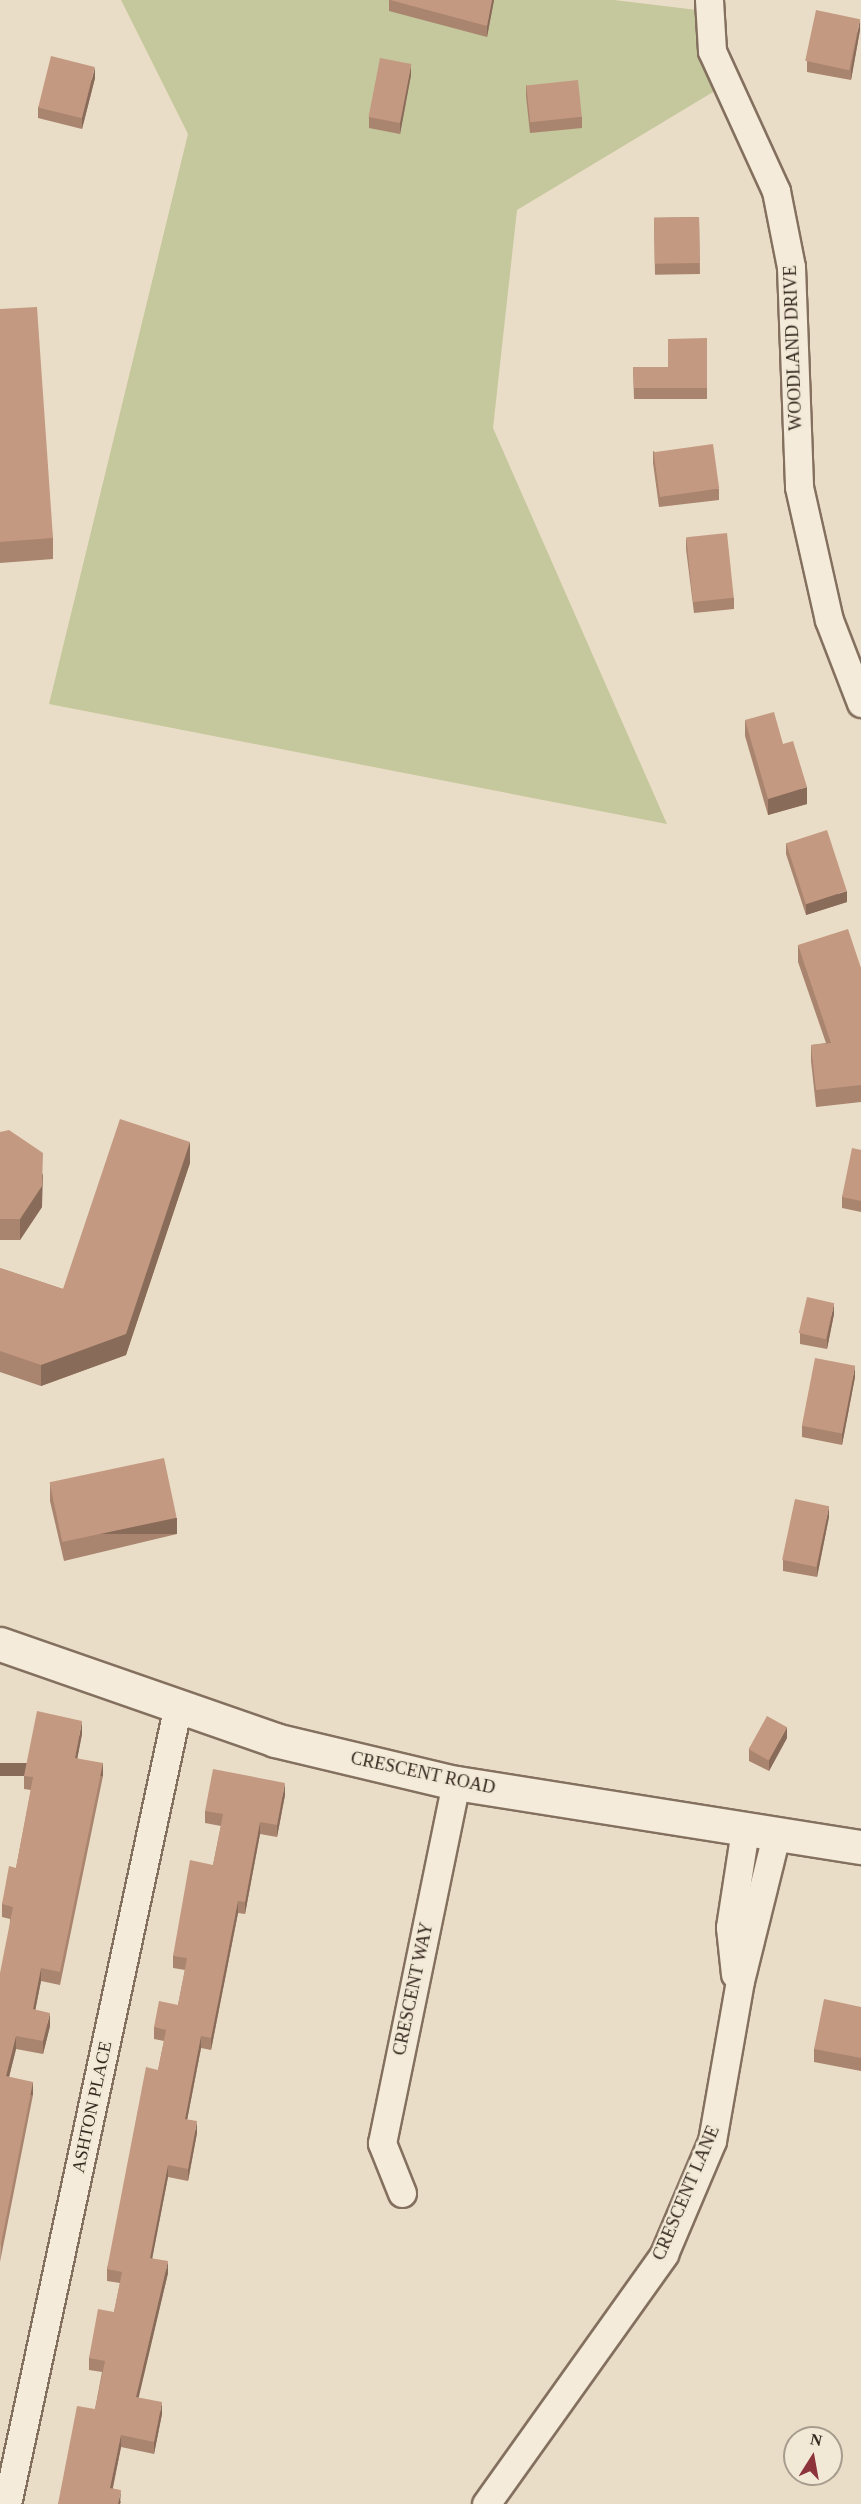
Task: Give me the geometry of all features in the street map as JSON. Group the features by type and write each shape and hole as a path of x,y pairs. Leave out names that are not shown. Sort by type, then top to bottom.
{"street":[{"name":"WOODLAND DRIVE","path":"709,0 712,51 776,191 791,267 799,488 829,620 861,703"},
{"name":"CRESCENT ROAD","path":"0,1644 177,1710 275,1740 456,1783 760,1832 861,1844"},
{"name":"ASHTON PLACE","path":"7,2504 177,1710"},
{"name":"CRESCENT WAY","path":"402,2193 382,2143 456,1783"},
{"name":"CRESCENT LANE","path":"486,2504 599,2352 664,2254 712,2141 738,1999 730,1927 760,1832"}],"green space":[{"path":"121,0 614,0 697,10 718,89 517,210 493,428 667,824 49,704 188,134"}],"building":[{"path":"390,0 492,0 487,26"},
{"path":"816,10 860,19 849,70 805,61"},
{"path":"51,56 95,67 82,118 38,107"},
{"path":"380,58 411,64 400,123 369,117"},
{"path":"578,80 582,117 530,122 526,85"},
{"path":"699,217 700,263 655,264 654,218"},
{"path":"37,307 53,538 0,542 0,309"},
{"path":"707,338 707,388 634,388 633,367 668,367 668,339"},
{"path":"713,444 719,489 660,497 654,452"},
{"path":"727,533 734,598 693,602 686,537"},
{"path":"774,712 783,744 793,741 807,787 768,799 745,720"},
{"path":"827,830 847,891 806,904 786,843"},
{"path":"848,929 861,968 861,1085 816,1090 811,1045 831,1043 798,945"},
{"path":"120,1119 190,1142 126,1334 41,1365 0,1351 0,1268 63,1289"},
{"path":"9,1130 43,1153 42,1186 20,1219 0,1219 0,1132"},
{"path":"852,1148 861,1150 861,1201 842,1197"},
{"path":"807,1297 834,1303 826,1339 799,1333"},
{"path":"815,1358 855,1366 842,1434 802,1426"},
{"path":"164,1458 177,1518 62,1542 50,1482"},
{"path":"795,1499 829,1506 816,1567 782,1560"},
{"path":"37,1711 82,1721 75,1758 103,1763 60,1972 41,1968 33,2009 50,2013 43,2041 16,2036 6,2076 33,2082 0,2249 0,1973 13,1907 2,1904 9,1866 16,1868 33,1777 24,1776"},
{"path":"767,1716 787,1727 769,1760 749,1749"},
{"path":"213,1769 285,1783 277,1825 260,1822 245,1902 238,1901 211,2038 201,2036 185,2119 197,2121 188,2169 168,2165 150,2258 168,2261 136,2397 162,2402 154,2442 121,2435 110,2488 121,2490 118,2504 58,2504 77,2406 95,2409 105,2361 89,2358 98,2309 114,2312 122,2272 107,2269 146,2067 158,2070 166,2030 154,2027 159,2001 178,2005 187,1958 173,1956 190,1860 213,1865 223,1814 205,1811"},
{"path":"824,1999 861,2007 861,2058 814,2049"}]}
